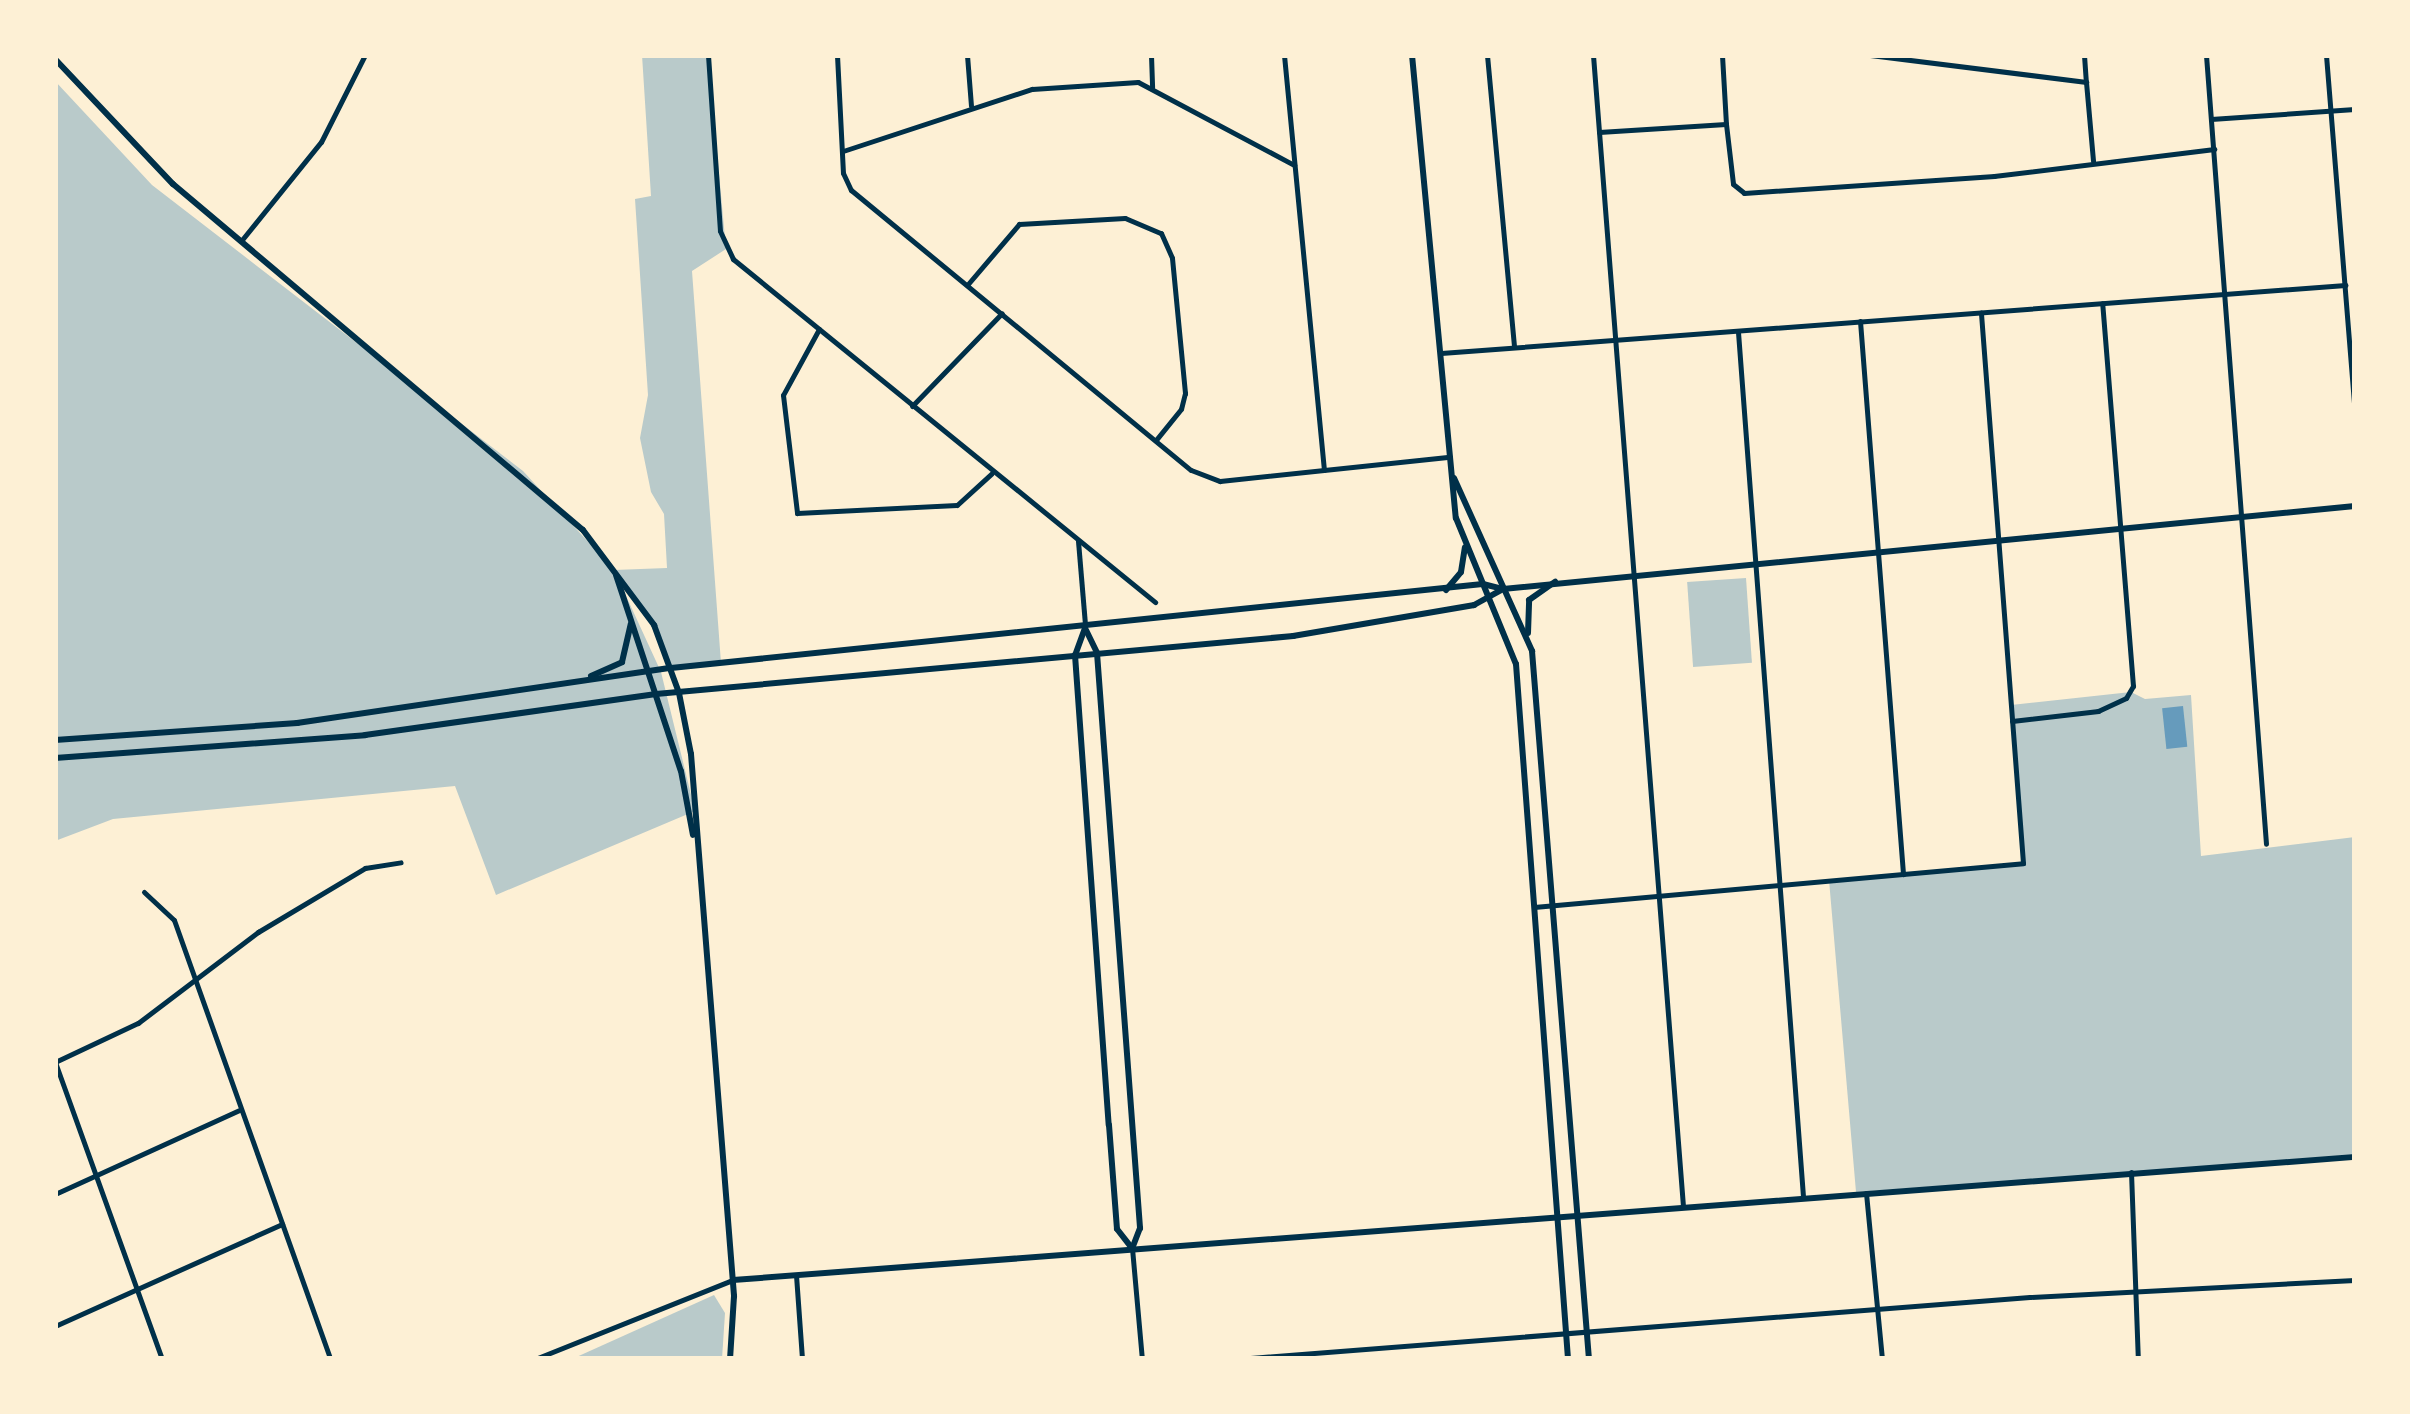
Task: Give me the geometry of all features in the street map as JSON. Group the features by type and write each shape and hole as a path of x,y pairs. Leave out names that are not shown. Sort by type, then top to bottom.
{"street":[{"path":"240,243 333,124 365,55"},
{"path":"708,55 721,237 743,268 1155,602"},
{"path":"837,55 842,152 852,190 1156,440 1210,479 1450,456"},
{"path":"967,55 971,106"},
{"path":"1151,55 1152,87"},
{"path":"1284,55 1324,470"},
{"path":"1412,55 1450,456 1464,547 1461,572 1444,592"},
{"path":"1487,55 1514,348"},
{"path":"1594,55 1683,1206"},
{"path":"1722,55 1733,184 1744,193 1994,176 2092,161 2214,150"},
{"path":"1870,55 2086,82"},
{"path":"2084,55 2092,161"},
{"path":"2206,55 2266,844"},
{"path":"2326,55 2355,418"},
{"path":"55,60 131,145 240,243 583,530 644,608 671,668 691,754 694,836 732,1280 730,1359"},
{"path":"842,152 971,106 1045,88 1152,87 1294,165"},
{"path":"2211,119 2355,109"},
{"path":"1600,132 1726,124"},
{"path":"968,284 1019,224 1125,218 1161,233 1172,258 1185,394 1181,409 1156,440"},
{"path":"1442,353 2345,285"},
{"path":"2012,721 2098,711 2131,692 2102,303"},
{"path":"912,406 1002,313"},
{"path":"1534,906 2023,863 1981,313"},
{"path":"1860,321 1903,874"},
{"path":"820,329 782,395 797,513 957,505 992,473"},
{"path":"1738,331 1803,1196"},
{"path":"1452,472 1503,589 1528,633"},
{"path":"55,740 361,716 671,668 1444,592 1483,584 1503,589 1754,560 2355,506"},
{"path":"1078,540 1085,628 1097,653 1140,1228 1132,1248 1142,1359"},
{"path":"1464,547 1491,600 1516,664 1568,1359"},
{"path":"614,570 656,694 694,836"},
{"path":"1556,581 1529,600 1528,633 1589,1359"},
{"path":"55,758 365,735 656,694 1324,632 1491,600 1503,589"},
{"path":"578,681 622,662 631,624"},
{"path":"1085,628 1075,655 1117,1230 1132,1248"},
{"path":"162,1359 55,1062 138,1023 258,932 365,868 401,862"},
{"path":"144,892 174,920 330,1359"},
{"path":"55,1194 239,1110"},
{"path":"535,1359 732,1280 1576,1213 2355,1157"},
{"path":"2132,1172 2138,1359"},
{"path":"1866,1192 1882,1359"},
{"path":"55,1326 282,1224"},
{"path":"796,1274 802,1359"},
{"path":"1238,1359 1877,1310 2355,1280"}],"shaded area":[{"path":"642,55 708,55 726,249 692,271 721,663 671,668 644,608 616,574 661,672 695,811 496,895 455,786 113,819 55,841 55,81 152,185 523,471 614,570 667,568 664,514 651,492 640,438 648,395 635,199 651,196"},
{"path":"1746,578 1752,663 1693,667 1687,582"},
{"path":"2131,692 2145,699 2191,695 2201,856 2355,837 2355,1157 1856,1192 1829,880 2023,863 2011,705"},
{"path":"714,1295 725,1313 722,1359 572,1359"}],"water":[{"path":"2183,706 2187,747 2166,749 2162,708"}]}
